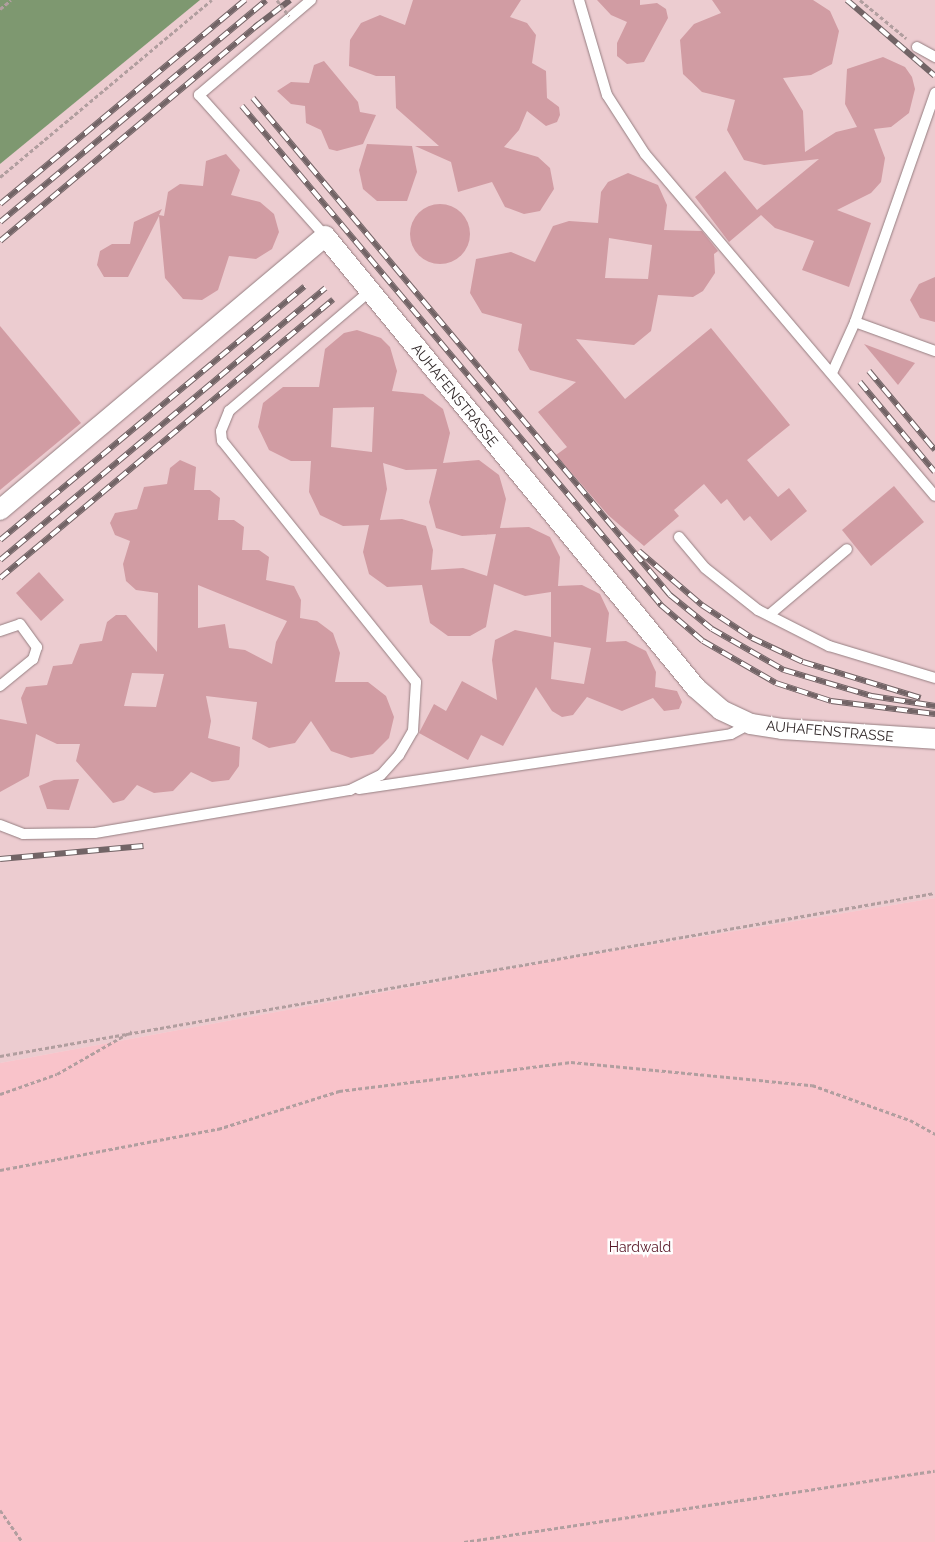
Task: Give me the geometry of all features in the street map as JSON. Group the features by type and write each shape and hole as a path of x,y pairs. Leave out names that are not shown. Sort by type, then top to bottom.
{"street":[{"name":"AUHAFENSTRASSE","path":"325,236 696,688 721,710 751,724 935,739"},
{"path":"0,510 325,236"}],"lane":[{"path":"312,0 289,16 200,95 325,236"},
{"path":"579,0 607,95 645,154 935,496"},
{"path":"916,47 935,57"},
{"path":"832,373 855,322 935,93"},
{"path":"350,790 381,774 399,755 413,731 416,682 222,441 221,431 229,411 370,291"},
{"path":"855,322 935,351"},
{"path":"679,536 705,568 769,616 829,646 935,678"},
{"path":"769,616 847,549"},
{"path":"0,630 20,624 37,647 33,659 0,686"},
{"path":"0,825 23,834 95,833 350,790 731,734 751,724"}],"path":[{"path":"0,9 11,0"},
{"path":"0,176 201,8 214,0"},
{"path":"277,0 289,16"},
{"path":"860,0 916,47"},
{"path":"0,1056 135,1029 935,893"},
{"path":"0,1094 57,1074 135,1029"},
{"path":"0,1170 218,1129 339,1090 571,1062 812,1085 910,1120 935,1134"},
{"path":"464,1542 935,1471"},
{"path":"0,1510 22,1542"}],"shaded area":[{"path":"0,0 200,0 0,164"},
{"path":"200,0 935,0 935,898 546,962 0,1063 0,164"}],"green space":[{"name":"Hardwald","path":"935,898 935,1542 0,1542 0,1063 546,962"}],"building":[{"path":"413,0 521,0 510,17 527,23 536,35 532,63 546,71 547,98 559,107 560,115 557,122 546,126 527,111 519,130 504,147 538,157 550,168 554,189 540,211 524,214 505,207 492,182 458,192 451,162 415,146 439,146 396,108 395,76 376,76 349,66 350,40 361,23 380,15 405,25"},
{"path":"597,0 640,0 640,5 657,3 666,9 668,18 644,62 627,64 617,56 617,43 627,22 611,15"},
{"path":"712,0 813,0 830,11 839,31 832,64 811,75 783,78 803,111 805,152 836,132 857,127 845,104 847,69 883,57 905,67 912,77 915,89 909,113 891,127 874,129 885,158 881,182 871,193 837,210 871,223 849,287 802,270 814,241 775,228 761,215 729,242 695,197 725,171 757,210 819,159 764,165 744,160 727,130 735,100 702,92 683,74 680,40 694,24 721,13"},
{"path":"324,61 358,102 360,112 376,115 363,144 337,151 329,149 321,130 306,123 305,106 291,104 277,91 291,82 309,83 314,65"},
{"path":"367,144 412,146 417,172 407,201 377,201 363,189 359,170"},
{"path":"226,154 240,170 231,195 260,202 274,214 279,232 272,249 256,259 229,256 218,290 202,300 183,299 165,278 159,216 128,277 104,277 97,265 100,251 112,244 130,244 134,222 162,209 159,215 164,216 168,192 180,184 203,186 206,161"},
{"path":"628,173 658,185 667,205 664,230 702,231 718,251 714,254 715,273 703,291 693,297 658,295 651,331 634,345 576,339 625,399 711,328 790,425 747,460 778,497 789,488 807,511 771,541 750,516 744,521 727,499 721,504 704,484 674,510 679,516 644,546 608,515 556,455 567,447 538,412 576,382 530,370 518,350 522,324 482,313 470,293 476,259 511,252 535,262 553,226 569,221 598,223 601,192 608,182","holes":["609,238 652,245 648,279 605,278"]},
{"path":"440,204 456,209 461,213 465,218 470,234 465,250 461,255 456,259 440,264 424,259 419,255 415,250 410,234 415,218 419,213 424,209"},
{"path":"935,277 935,322 920,318 910,300 919,284"},
{"path":"0,326 81,423 0,490"},
{"path":"357,330 381,338 390,347 397,371 392,391 423,394 443,409 450,433 443,463 479,460 499,475 506,499 500,528 529,527 550,537 560,557 558,586 582,585 600,594 609,613 606,642 626,641 646,651 656,672 655,687 677,691 682,702 679,709 664,711 653,698 622,711 587,697 573,715 562,717 552,711 536,687 503,746 481,735 468,760 419,733 434,704 446,711 462,681 497,700 492,660 495,640 515,630 551,637 551,592 525,596 494,584 486,627 470,636 448,636 430,623 422,585 387,587 369,574 363,552 369,525 343,526 320,515 309,492 311,461 291,461 269,450 258,427 263,403 283,387 319,387 325,349 344,333","holes":["374,407 372,452 331,447 333,408","383,463 406,470 437,469 429,502 436,528 462,536 496,534 487,576 463,568 431,570 433,550 426,526 402,519 380,520 387,489","554,642 591,648 584,684 551,679"]},
{"path":"864,344 915,363 898,385"},
{"path":"180,460 196,467 194,490 210,490 220,498 218,520 234,520 244,527 242,550 259,550 269,557 266,580 294,586 301,600 300,618 317,621 333,633 340,653 335,682 368,682 386,696 394,717 389,738 373,754 351,758 331,751 311,721 295,743 269,748 252,739 257,702 206,696 211,721 208,738 240,747 239,766 229,780 212,782 191,772 173,791 154,793 137,785 124,800 113,803 76,761 80,744 57,744 36,734 29,776 0,792 0,719 27,724 21,698 26,687 47,685 53,666 72,664 80,644 102,641 107,622 116,615 126,615 157,652 158,593 136,590 126,581 123,564 130,541 115,535 110,523 115,513 137,509 144,487 167,484 170,468","holes":["198,585 287,621 276,642 272,664 245,650 229,648 225,624 198,628","132,673 164,674 156,707 124,706"]},
{"path":"894,486 924,522 871,566 842,530"},
{"path":"39,572 64,600 41,621 16,593"},
{"path":"79,779 69,810 47,809 39,786 54,780"}],"railway":[{"path":"0,204 245,0"},
{"path":"0,222 266,0"},
{"path":"255,27 290,0"},
{"path":"847,0 935,76"},
{"path":"0,241 259,24"},
{"path":"253,98 670,595 712,629 784,670 872,696 935,706"},
{"path":"242,106 661,605 703,641 776,683 831,701 935,714"},
{"path":"0,540 304,287"},
{"path":"0,560 325,288"},
{"path":"0,578 333,300"},
{"path":"869,371 935,450"},
{"path":"860,382 935,472"},
{"path":"639,551 702,605 752,638 803,662 921,698"},
{"path":"0,859 143,846"}]}
